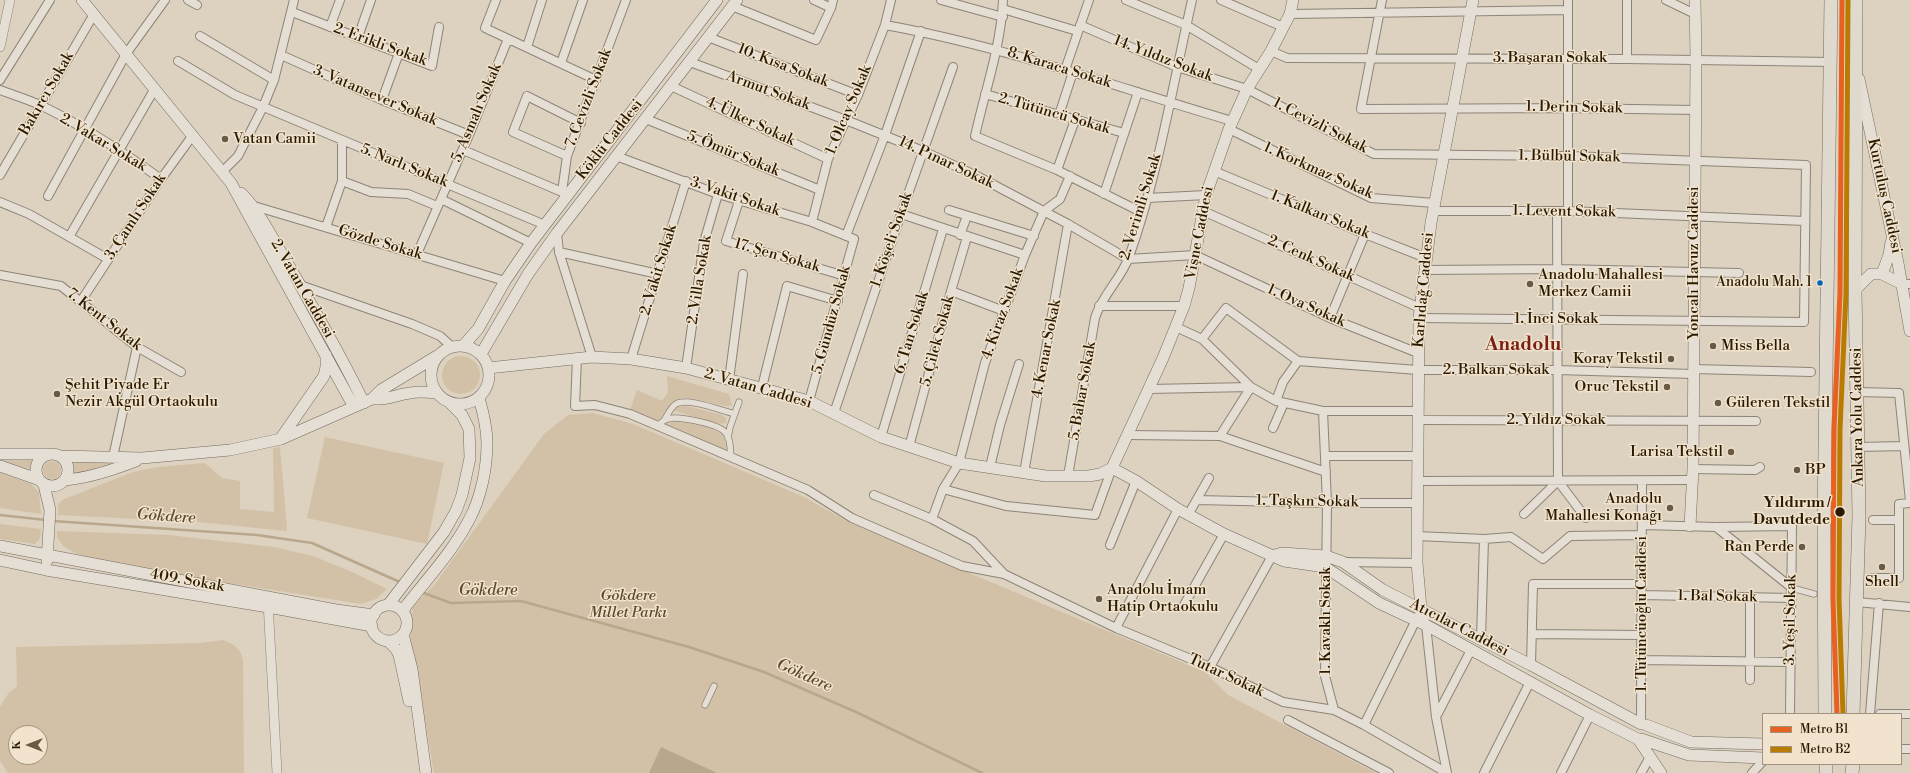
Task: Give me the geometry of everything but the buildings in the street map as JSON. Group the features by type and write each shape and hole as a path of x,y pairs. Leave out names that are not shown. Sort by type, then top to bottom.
{"highway":[{"name":"Ankara Yolu Caddesi","path":"1825,713 1824,526 1831,0"},
{"name":"Ankara Yolu Caddesi","path":"1853,713 1857,602 1858,447 1855,290 1856,0"}],"main road":[{"name":"2. Vatan Caddesi","path":"82,0 154,90 223,171 326,355 363,403"},
{"name":"Köklü Caddesi","path":"464,346 478,329 505,281 565,194 657,80 716,0"},
{"name":"Vişne Caddesi","path":"1112,468 1149,390 1184,306 1206,195 1230,125 1247,89 1271,50 1290,14 1293,0"},
{"name":"Karlıdağ Caddesi","path":"1421,608 1417,563 1419,313 1434,207 1473,0"},
{"name":"Yoncalı Havuz Caddesi","path":"1690,526 1694,319 1695,0"},
{"name":"Köklü Caddesi","path":"481,354 528,274 557,233 734,3"},
{"name":"Kurtuluş Caddesi","path":"1856,61 1892,235 1906,284 1910,331"},
{"name":"2. Vatan Caddesi","path":"231,183 254,206 346,367 363,403"},
{"path":"1882,274 1889,255 1892,235"},
{"path":"1855,290 1871,274 1882,274 1906,284"},
{"path":"0,454 142,458 230,450 281,439 363,403 444,350 452,347 464,346 473,348 481,354 488,368 489,382 485,391 479,398 470,403 461,405 452,404"},
{"path":"281,439 324,376 326,355"},
{"path":"421,773 404,672 396,648 388,641 377,636 372,626 374,615 377,610 390,603 444,532 456,511 462,495 471,443 469,429 462,415 452,404 436,393 432,384 430,375 432,365 437,356"},
{"name":"2. Vatan Caddesi","path":"488,368 592,357 631,359 686,368 729,380 762,387 809,401 881,437 959,463 990,467 1024,474 1068,476 1095,475 1112,468"},
{"path":"363,403 384,400 409,393 424,391 436,393"},
{"path":"388,641 399,638 403,634 407,623 404,609 469,521 476,506 481,487 487,443 479,398"},
{"path":"46,570 49,550 50,510 41,482 36,474 36,464 42,457 56,455"},
{"path":"50,510 68,470 67,465 56,455"},
{"path":"0,466 52,487 63,482 105,472 142,458"},
{"name":"Atıcılar Caddesi","path":"1112,468 1136,481 1188,515 1224,534 1272,556 1284,560 1342,562 1383,590 1482,639 1643,724 1691,742 1762,744"},
{"path":"0,546 49,550"},
{"name":"409. Sokak","path":"49,550 71,559 268,601 372,626"},
{"name":"409. Sokak","path":"0,560 46,570 374,615"},
{"name":"Atıcılar Caddesi","path":"1326,561 1379,603 1421,623 1590,715 1638,739 1661,773"},
{"path":"390,603 404,609"},
{"path":"403,634 412,669 426,773"},
{"path":"1638,739 1646,738 1648,733 1643,724"},
{"path":"1638,739 1689,755 1762,759"}],"street":[{"path":"0,47 10,0"},
{"path":"0,80 50,0"},
{"path":"48,196 83,129 126,54 165,0"},
{"path":"188,0 197,5"},
{"path":"223,171 238,156 263,107 274,80 294,0"},
{"path":"330,27 340,0"},
{"path":"358,37 371,0"},
{"path":"496,0 485,28 596,80"},
{"path":"527,47 542,0"},
{"path":"561,63 583,0"},
{"name":"7. Cevizli Sokak","path":"565,194 567,156 581,123 626,0"},
{"path":"734,3 816,40 832,4 814,0"},
{"name":"1. Olcay Sokak","path":"812,222 828,158 858,94 885,25 891,0"},
{"name":"14. Yıldız Sokak","path":"941,0 1078,28 1177,67 1247,89"},
{"path":"1003,0 1003,13 996,49 975,136 1058,170 1142,213"},
{"path":"1059,115 1078,28 1089,0"},
{"path":"1126,0 1186,25 1259,69"},
{"name":"2. Verimli Sokak","path":"1099,306 1128,259 1147,198 1170,103 1192,0"},
{"path":"1221,0 1283,27"},
{"path":"1370,59 1382,0"},
{"path":"1568,0 1568,211"},
{"path":"1627,0 1627,58"},
{"path":"1666,0 1695,14"},
{"path":"1290,14 1568,10"},
{"name":"2. Erikli Sokak","path":"292,12 432,66 438,27"},
{"name":"Bakırcı Sokak","path":"0,175 94,14"},
{"name":"8. Karaca Sokak","path":"885,25 921,31 996,49 1138,92 1230,125"},
{"name":"5. Gündüz Sokak","path":"809,401 845,276 850,238 921,31"},
{"path":"200,36 274,80"},
{"name":"10. Kısa Sokak","path":"708,37 858,94"},
{"name":"5. Asmalı Sokak","path":"417,254 463,150 508,38"},
{"name":"3. Başaran Sokak","path":"1271,50 1287,58 1627,58 1831,62"},
{"path":"382,100 400,53"},
{"name":"3. Vatansever Sokak","path":"281,55 382,100 469,135"},
{"name":"1. Derin Sokak","path":"1370,59 1361,109 1568,108 1695,110"},
{"name":"5. Narlı Sokak","path":"178,61 235,95 448,183 545,225"},
{"name":"Armut Sokak","path":"690,62 846,120"},
{"name":"1. Köşeli Sokak","path":"834,413 901,214 953,67"},
{"name":"4. Ülker Sokak","path":"671,86 828,158"},
{"name":"1. Cevizli Sokak","path":"1247,89 1374,154 1443,155"},
{"name":"2. Vakar Sokak","path":"0,90 40,105 120,151 160,179"},
{"path":"70,237 154,90"},
{"path":"1104,194 1138,92"},
{"name":"2. Tütüncü Sokak","path":"985,94 1124,133"},
{"path":"567,156 513,132 527,96 581,123"},
{"name":"5. Ömür Sokak","path":"646,119 820,190"},
{"name":"14. Pınar Sokak","path":"846,120 923,151 979,177 1068,224 1128,259"},
{"path":"1058,170 1075,120"},
{"name":"1. Korkmaz Sokak","path":"1230,125 1371,198 1434,207"},
{"name":"3. Çamlı Sokak","path":"81,301 160,179 193,134"},
{"path":"326,227 342,181 342,140"},
{"path":"463,150 565,194"},
{"name":"1. Bülbül Sokak","path":"1443,155 1569,156 1806,165 1805,221"},
{"name":"3. Vakit Sokak","path":"616,156 718,194 812,222 850,238"},
{"name":"1. Kalkan Sokak","path":"1214,171 1426,258"},
{"path":"1044,211 1060,199 1070,176"},
{"path":"342,181 371,192 408,194 439,202 532,243"},
{"name":"2. Vakit Sokak","path":"631,359 686,181"},
{"name":"2. Villa Sokak","path":"686,368 704,242 718,194"},
{"path":"1147,198 1206,195"},
{"name":"17. Şen Sokak","path":"739,201 726,241 845,276"},
{"path":"0,202 29,214 108,259"},
{"name":"Gözde Sokak","path":"254,206 505,281"},
{"name":"1. Levent Sokak","path":"1434,207 1805,221"},
{"path":"948,210 1034,236"},
{"name":"4. Kiraz Sokak","path":"932,518 944,489 959,463 985,363 1025,255 1044,211"},
{"name":"2. Cenk Sokak","path":"1203,211 1348,276 1419,313"},
{"path":"1557,211 1558,481 1586,518"},
{"path":"901,214 1025,255"},
{"name":"5. Çilek Sokak","path":"910,447 951,291 964,236 967,216"},
{"name":"1. İnci Sokak","path":"1419,313 1557,319 1694,319 1804,322 1805,221"},
{"name":"4. Kenar Sokak","path":"1024,474 1068,224"},
{"name":"6. Tan Sokak","path":"881,437 943,229"},
{"path":"557,233 559,252 592,357"},
{"path":"1330,318 1365,234"},
{"path":"559,252 658,274"},
{"path":"1128,259 1195,255"},
{"name":"1. Ova Sokak","path":"1195,255 1330,318 1418,353"},
{"path":"1424,270 1558,269 1739,273"},
{"path":"729,380 743,274"},
{"name":"7. Kent Sokak","path":"0,275 61,286 137,347 181,372"},
{"path":"300,285 412,324 440,336 452,347"},
{"path":"762,387 787,286 838,301"},
{"path":"951,291 1004,311"},
{"path":"1099,306 1184,306"},
{"name":"5. Bahar Sokak","path":"1068,476 1095,318 1099,306"},
{"path":"1176,328 1202,339 1226,308 1298,361 1284,382 1273,428"},
{"name":"2. Yıldız Sokak","path":"1202,339 1251,387 1280,402 1323,411 1418,416 1557,420 1756,420"},
{"path":"113,457 137,347"},
{"path":"577,358 575,406 595,405 630,414 808,490 852,518 962,566 1004,574"},
{"name":"2. Balkan Sokak","path":"1298,361 1418,370 1811,372"},
{"path":"990,467 1000,425 1019,364"},
{"path":"1149,390 1251,387"},
{"path":"1220,436 1251,387"},
{"path":"1858,392 1899,393 1910,502 1899,504 1899,578 1872,578"},
{"path":"658,426 675,405 682,402 692,403 735,414"},
{"path":"728,438 739,402"},
{"name":"1. Kavaklı Sokak","path":"1323,411 1327,503 1324,676 1334,710"},
{"path":"665,419 677,418 716,427 724,431 728,438 731,458"},
{"path":"1127,435 1220,436 1326,472"},
{"path":"1858,447 1904,446"},
{"path":"1324,456 1418,456"},
{"path":"1418,481 1642,481 1755,470 1760,467"},
{"path":"944,489 1006,506 1095,516 1112,468"},
{"path":"1188,515 1209,478"},
{"path":"1110,545 1136,481"},
{"path":"1524,514 1558,481"},
{"name":"1. Tütüncüoğlu Caddesi","path":"1642,481 1643,724"},
{"path":"874,495 932,518 974,541 1004,574"},
{"name":"1. Taşkın Sokak","path":"1197,500 1327,503 1418,503"},
{"path":"1116,628 1178,509"},
{"path":"1873,520 1899,520"},
{"path":"1643,524 1716,527 1792,588 1814,594"},
{"name":"3. Yeşil Sokak","path":"1716,527 1792,526 1790,713"},
{"path":"1184,605 1224,534"},
{"path":"1417,536 1484,539 1511,537 1543,559 1570,536 1642,535"},
{"path":"1482,639 1484,539"},
{"path":"1210,667 1272,556"},
{"path":"1342,562 1417,563"},
{"name":"Tutar Sokak","path":"1004,574 1116,628 1210,667 1283,702 1334,710 1364,725 1447,773"},
{"path":"1531,665 1533,584 1642,584"},
{"name":"1. Bal Sokak","path":"1642,595 1791,598"},
{"path":"1750,598 1750,680"},
{"path":"268,601 277,773"},
{"path":"1857,602 1910,607"},
{"path":"1869,713 1879,603"},
{"path":"1421,608 1421,623 1436,717 1447,773"},
{"path":"1364,725 1421,623"},
{"path":"1532,634 1642,635"},
{"path":"1436,717 1471,650"},
{"path":"1642,660 1790,662"},
{"path":"1484,773 1530,682"},
{"path":"705,705 714,686"},
{"path":"1561,773 1590,715"},
{"path":"1288,720 1389,773"},
{"path":"1642,773 1650,757"},
{"path":"1752,773 1762,760"}],"green space":[{"path":"457,356 465,356 475,361 479,368 479,382 475,389 465,394 457,394 447,389 445,386 442,379 442,371 447,361 450,359"},
{"path":"667,376 729,394 732,406 725,406 696,399 682,398 673,402 665,415 656,422 630,410 637,390 662,401 668,392"},
{"path":"683,405 722,415 726,418 726,423 718,424 675,411 674,409"},
{"name":"Gökdere Millet Parkı","path":"593,413 633,424 804,497 850,523 1205,672 1228,695 1376,773 434,773 412,644 412,607 435,584 544,434 568,415"},
{"path":"673,421 712,428 717,431 724,438 727,455 663,427 663,424"},
{"path":"325,437 444,463 427,544 307,518"},
{"path":"280,447 287,528 286,531 198,522 58,515 58,505 62,500 133,472 158,467 205,463 222,478 240,481 240,509 274,512 273,448"},
{"path":"0,459 33,459 30,470 0,461"},
{"path":"48,461 56,461 61,466 59,477 56,479 48,479 43,474 43,466"},
{"path":"69,462 113,463 71,477 72,466"},
{"path":"0,472 31,484 39,492 41,514 0,508"},
{"path":"0,524 41,529 40,538 35,544 0,539"},
{"path":"57,531 168,535 274,547 313,556 352,572 387,589 376,599 361,604 115,565 75,553 63,546 57,537"},
{"path":"223,640 231,644 239,650 243,661 244,773 8,773 0,761 0,707 8,694 17,686 16,647 200,643"}],"shaded area":[{"path":"661,747 717,773 649,773"}],"waterway":[{"name":"Gökdere","path":"0,515 46,520"},
{"name":"Gökdere","path":"53,521 257,535 312,543 402,583"},
{"name":"Gökdere","path":"421,592 451,603 521,601 689,647 764,672 856,712 982,773"}],"metro line":[{"name":"B1","path":"1837,713 1833,599 1834,429 1840,293 1842,0"},
{"name":"B2","path":"1843,713 1839,599 1840,429 1846,293 1848,0"}],"place":[{"name":"Vatan Camii","path":"225,139"},
{"name":"Anadolu Mah. 1","path":"1820,283"},
{"name":"Anadolu Mahallesi Merkez Camii","path":"1530,284"},
{"name":"Miss Bella","path":"1713,346"},
{"name":"Koray Tekstil","path":"1671,359"},
{"name":"Oruc Tekstil","path":"1667,387"},
{"name":"Şehit Piyade Er Nezir Akgül Ortaokulu","path":"57,394"},
{"name":"Güleren Tekstil","path":"1718,403"},
{"name":"Larisa Tekstil","path":"1731,452"},
{"name":"BP","path":"1797,470"},
{"name":"Anadolu Mahallesi Konağı","path":"1670,508"},
{"name":"Yıldırım / Davutdede","path":"1840,512"},
{"name":"Ran Perde","path":"1802,547"},
{"name":"Shell","path":"1882,567"},
{"name":"Anadolu İmam Hatip Ortaokulu","path":"1099,599"}],"district":[{"name":"Anadolu","path":"1523,345"}]}
